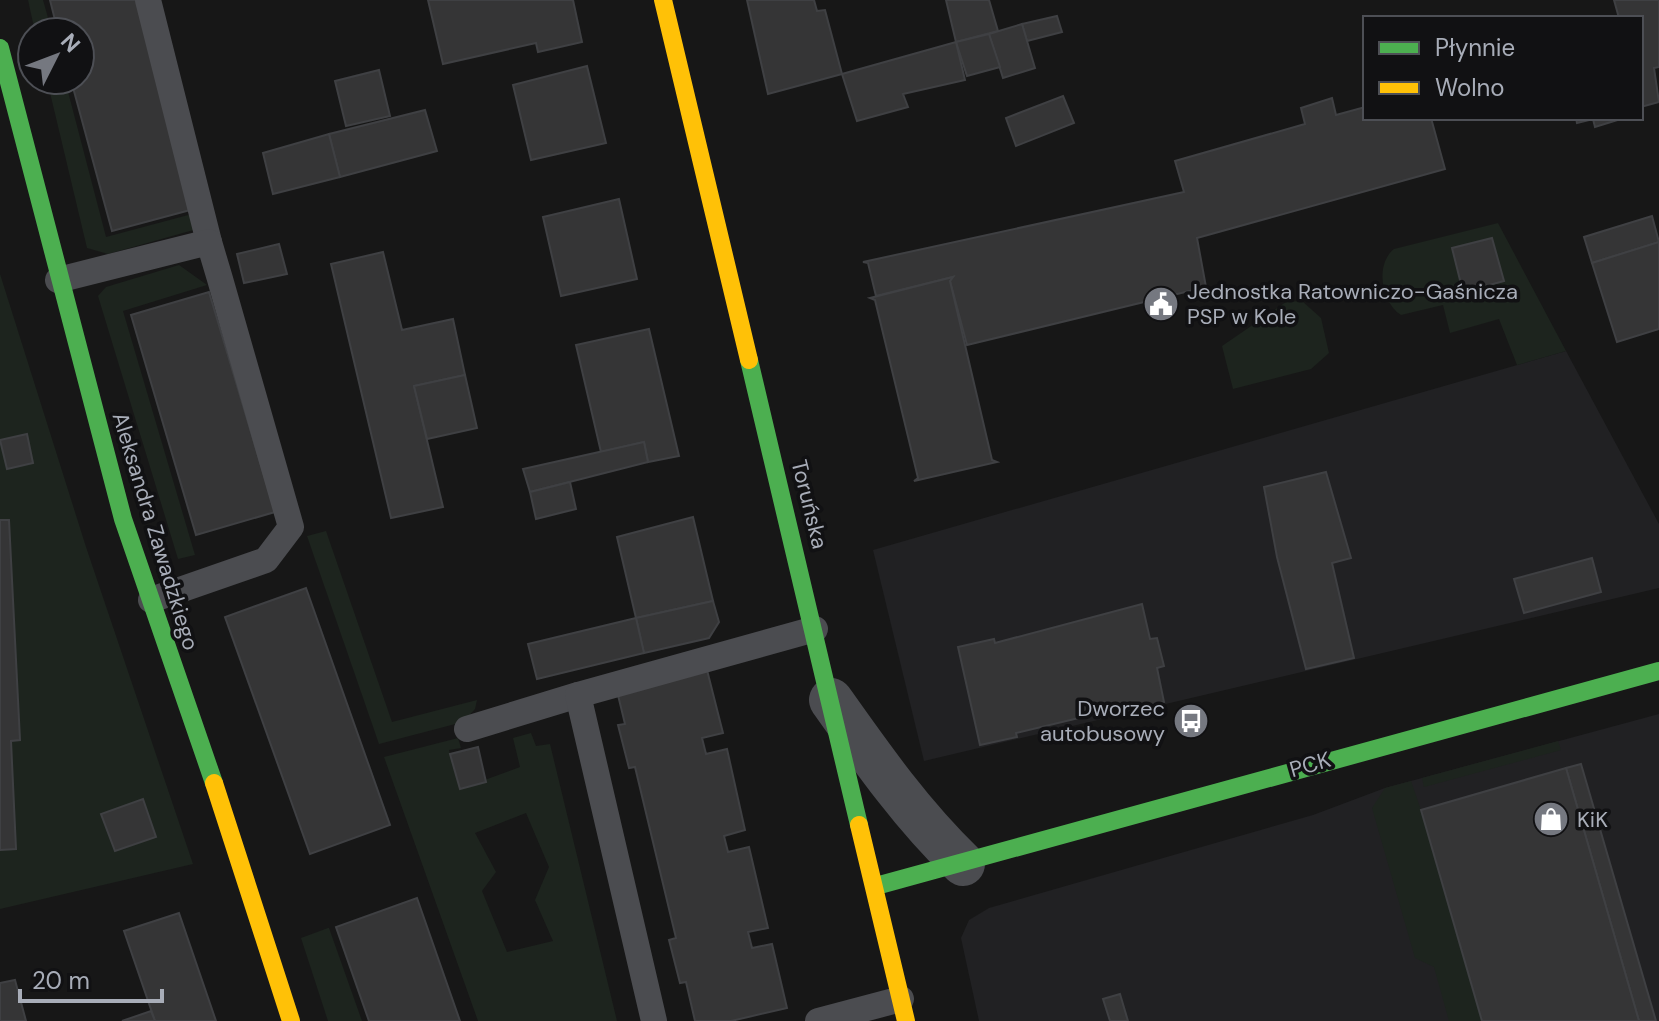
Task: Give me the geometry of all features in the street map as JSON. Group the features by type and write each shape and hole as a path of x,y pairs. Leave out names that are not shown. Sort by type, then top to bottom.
{"street":[{"name":"Toruńska","path":"663,0 904,1010"},
{"name":"Aleksandra Zawadzkiego","path":"0,48 58,280 123,519 249,886 291,1021"},
{"name":"PCK","path":"876,886 1338,756 1659,671"},
{"path":"831,700 887,779 931,833 963,864"}],"lane":[{"path":"148,0 209,242 291,527 266,560 151,600"},
{"path":"58,280 209,242"},
{"path":"467,729 815,629"},
{"path":"578,695 654,1021"},
{"path":"818,1021 904,1010"}],"shaded area":[{"path":"28,0 43,0 48,16 32,16"},
{"path":"51,96 69,96 106,237 192,214 197,229 108,254 87,248"},
{"path":"1498,223 1566,351 1517,365 1499,319 1450,333 1443,305 1401,315 1389,301 1383,273 1384,264 1394,249"},
{"path":"179,265 207,285 123,311 195,555 178,559 98,296 106,287"},
{"path":"0,274 86,547 193,864 0,909"},
{"path":"1302,301 1321,318 1329,353 1311,369 1233,389 1222,346 1286,302"},
{"path":"1566,351 1659,524 1659,588 924,761 873,550"},
{"path":"326,531 392,722 477,700 475,709 463,722 379,744 307,536"},
{"path":"1659,714 1659,1021 979,1021 961,938 969,920 989,908 1313,815 1385,788"},
{"path":"531,733 536,746 550,744 617,1021 478,1021 384,757 458,738 461,748 449,750 460,789 520,767 513,738","holes":["526,813 549,867 535,900 553,941 507,952 482,891 496,872 475,833"]},
{"path":"1558,741 1561,750 1424,787 1422,778"},
{"path":"1411,781 1482,1021 1449,1021 1434,967 1415,958 1372,808 1385,788"},
{"path":"329,928 362,1021 328,1021 301,938"}],"building":[{"path":"50,0 138,0 194,209 112,231 75,96 96,96 96,16 54,16"},
{"path":"428,0 573,0 582,42 538,52 536,43 443,64"},
{"path":"747,0 814,0 817,11 825,10 842,74 768,94"},
{"path":"946,0 989,0 998,31 956,42"},
{"path":"1614,0 1659,0 1659,67 1654,68 1659,102 1643,106 1643,16 1618,16"},
{"path":"1057,16 1062,32 1027,41 1022,24"},
{"path":"1022,24 1035,68 1003,78 989,34"},
{"path":"989,34 1000,67 967,76 956,42"},
{"path":"956,42 965,80 903,94 908,107 857,121 842,74"},
{"path":"587,66 606,143 531,160 513,85"},
{"path":"379,70 390,116 346,126 335,81"},
{"path":"1063,96 1074,123 1016,146 1006,118"},
{"path":"1332,98 1336,115 1363,108 1363,120 1432,120 1445,169 1197,238 1206,287 967,345 950,281 953,277 876,296 868,263 863,262 1184,192 1175,161 1305,124 1301,108"},
{"path":"425,110 437,151 340,177 329,134"},
{"path":"1593,120 1618,120 1595,127"},
{"path":"329,134 340,177 273,194 263,153"},
{"path":"619,199 637,279 561,296 543,217"},
{"path":"1652,216 1659,242 1592,263 1584,237"},
{"path":"1492,238 1504,281 1463,292 1452,248"},
{"path":"1659,242 1659,329 1617,342 1592,263"},
{"path":"279,244 287,274 244,283 237,254"},
{"path":"383,252 402,330 453,319 465,375 414,386 443,507 391,518 331,264"},
{"path":"953,277 950,281 992,460 997,462 914,481 918,478 875,300 870,298"},
{"path":"209,292 275,512 196,535 131,315"},
{"path":"649,329 679,456 648,462 644,442 601,452 576,345"},
{"path":"465,375 477,428 427,439 414,386"},
{"path":"27,434 33,463 7,469 0,440"},
{"path":"644,442 648,462 530,492 523,469"},
{"path":"1326,472 1351,558 1332,563 1354,658 1306,669 1277,557 1264,487"},
{"path":"570,482 576,509 536,519 530,492"},
{"path":"693,517 713,601 636,618 617,537"},
{"path":"0,520 9,520 20,740 11,741 16,849 0,850"},
{"path":"1592,558 1601,592 1524,613 1514,579"},
{"path":"306,588 390,825 310,854 225,617"},
{"path":"713,601 719,622 709,638 644,653 636,618"},
{"path":"1142,604 1150,639 1157,638 1164,666 1157,668 1164,702 1109,715 1108,711 980,745 958,647 994,639 995,643"},
{"path":"636,618 644,653 537,679 528,644"},
{"path":"707,670 723,733 702,738 706,754 727,749 745,830 724,836 728,852 749,847 768,928 748,932 752,948 772,944 787,1008 731,1021 695,1021 686,982 680,983 669,940 676,938 635,767 629,768 618,725 625,724 617,691"},
{"path":"478,747 486,782 460,789 450,754"},
{"path":"1581,764 1656,1021 1639,1021 1566,768"},
{"path":"1566,768 1639,1021 1482,1021 1421,810"},
{"path":"143,799 156,837 115,851 101,814"},
{"path":"417,898 460,1021 369,1021 336,927"},
{"path":"179,913 216,1021 155,1021 124,931"},
{"path":"15,980 26,1021 0,1021 0,983"},
{"path":"1120,994 1128,1021 1110,1021 1103,999"},
{"path":"151,1011 155,1021 122,1021"}],"traffic: fast":[{"path":"0,48 123,519 214,783"},
{"path":"749,360 859,825"},
{"path":"876,886 1659,671"}],"traffic: slow":[{"path":"663,0 749,360"},
{"path":"214,783 291,1021"},
{"path":"859,825 906,1021"}],"place":[{"name":"Jednostka Ratowniczo-Gaśnicza PSP w Kole","path":"1161,304"},
{"name":"Dworzec autobusowy","path":"1191,721"},
{"name":"KiK","path":"1551,819"}]}
